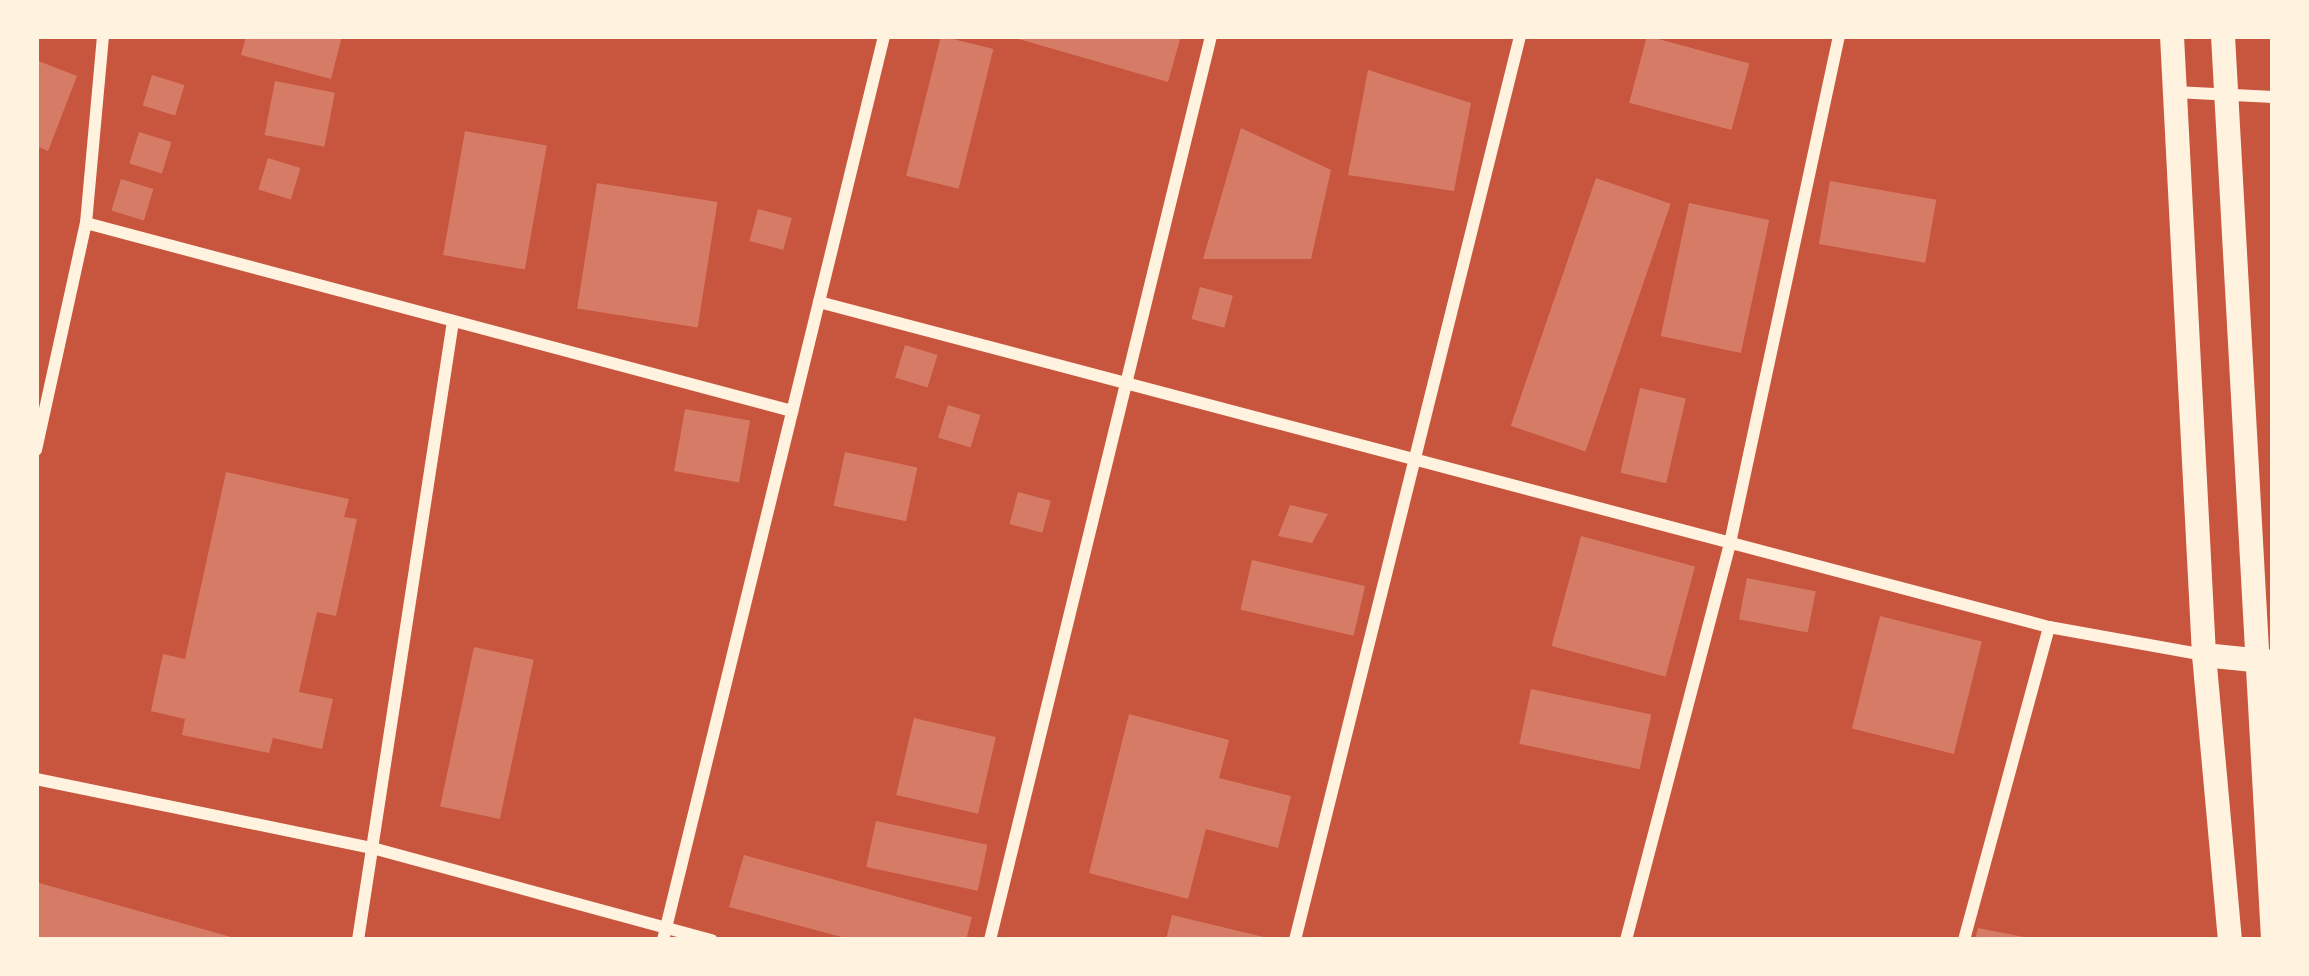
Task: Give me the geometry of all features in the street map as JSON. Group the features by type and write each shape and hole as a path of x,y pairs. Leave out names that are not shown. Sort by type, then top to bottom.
{"main road":[{"path":"2172,36 2204,655 2230,940"},
{"path":"2223,36 2265,661 2273,940"},
{"path":"2204,655 2265,661"}],"street":[{"path":"36,450 86,224 103,36"},
{"path":"664,934 884,36"},
{"path":"990,940 1211,36"},
{"path":"1295,940 1411,458 1520,36"},
{"path":"1625,940 1730,543 1839,36"},
{"path":"2175,92 2273,97"},
{"path":"86,224 792,411"},
{"path":"818,302 2049,627 2204,655"},
{"path":"358,940 376,849 453,321"},
{"path":"36,354 54,361"},
{"path":"1964,940 2049,627"},
{"path":"36,779 376,849 664,934 712,940"}],"building":[{"path":"246,36 342,36 331,79 241,55"},
{"path":"941,36 993,49 959,189 906,176"},
{"path":"1008,36 1181,36 1168,82"},
{"path":"1647,36 1749,63 1732,130 1629,103"},
{"path":"36,60 77,76 48,151 36,146"},
{"path":"1368,70 1471,103 1454,191 1348,175"},
{"path":"152,75 185,85 175,116 143,106"},
{"path":"275,81 335,93 324,147 265,135"},
{"path":"1241,128 1331,170 1311,259 1203,259"},
{"path":"465,131 547,145 525,269 443,255"},
{"path":"139,132 172,142 162,173 129,164"},
{"path":"268,158 301,168 291,199 258,190"},
{"path":"1596,178 1671,204 1585,451 1511,426"},
{"path":"121,179 154,189 144,220 111,211"},
{"path":"1830,181 1936,200 1925,263 1819,244"},
{"path":"597,183 717,202 698,328 577,308"},
{"path":"1689,203 1769,220 1741,353 1661,336"},
{"path":"758,209 792,218 783,250 749,241"},
{"path":"1200,287 1233,296 1224,328 1191,319"},
{"path":"905,345 938,355 928,387 895,378"},
{"path":"1640,388 1686,399 1666,483 1620,473"},
{"path":"948,405 981,415 971,447 938,438"},
{"path":"685,409 750,420 739,483 674,471"},
{"path":"845,452 917,467 906,521 834,506"},
{"path":"226,472 349,499 344,517 357,519 336,616 317,612 299,692 333,699 322,749 273,738 269,753 182,735 185,719 151,711 163,654 185,659"},
{"path":"1018,492 1051,501 1042,533 1009,524"},
{"path":"1290,505 1328,514 1312,543 1278,536"},
{"path":"1581,536 1695,567 1665,677 1551,646"},
{"path":"1252,560 1365,586 1354,636 1241,610"},
{"path":"1747,578 1816,591 1808,633 1739,619"},
{"path":"1880,616 1982,641 1954,754 1852,729"},
{"path":"474,647 534,660 500,819 440,806"},
{"path":"1531,689 1651,715 1640,769 1519,744"},
{"path":"1129,714 1229,740 1219,778 1291,796 1278,848 1206,829 1188,899 1089,873"},
{"path":"914,718 996,737 978,814 896,795"},
{"path":"876,821 988,845 978,891 866,867"},
{"path":"744,855 972,917 966,940 853,940 729,907"},
{"path":"36,882 238,939 238,940 36,940"},
{"path":"1172,915 1268,938 1268,940 1166,940"},
{"path":"1978,928 2029,938 2029,940 1975,940"}]}
